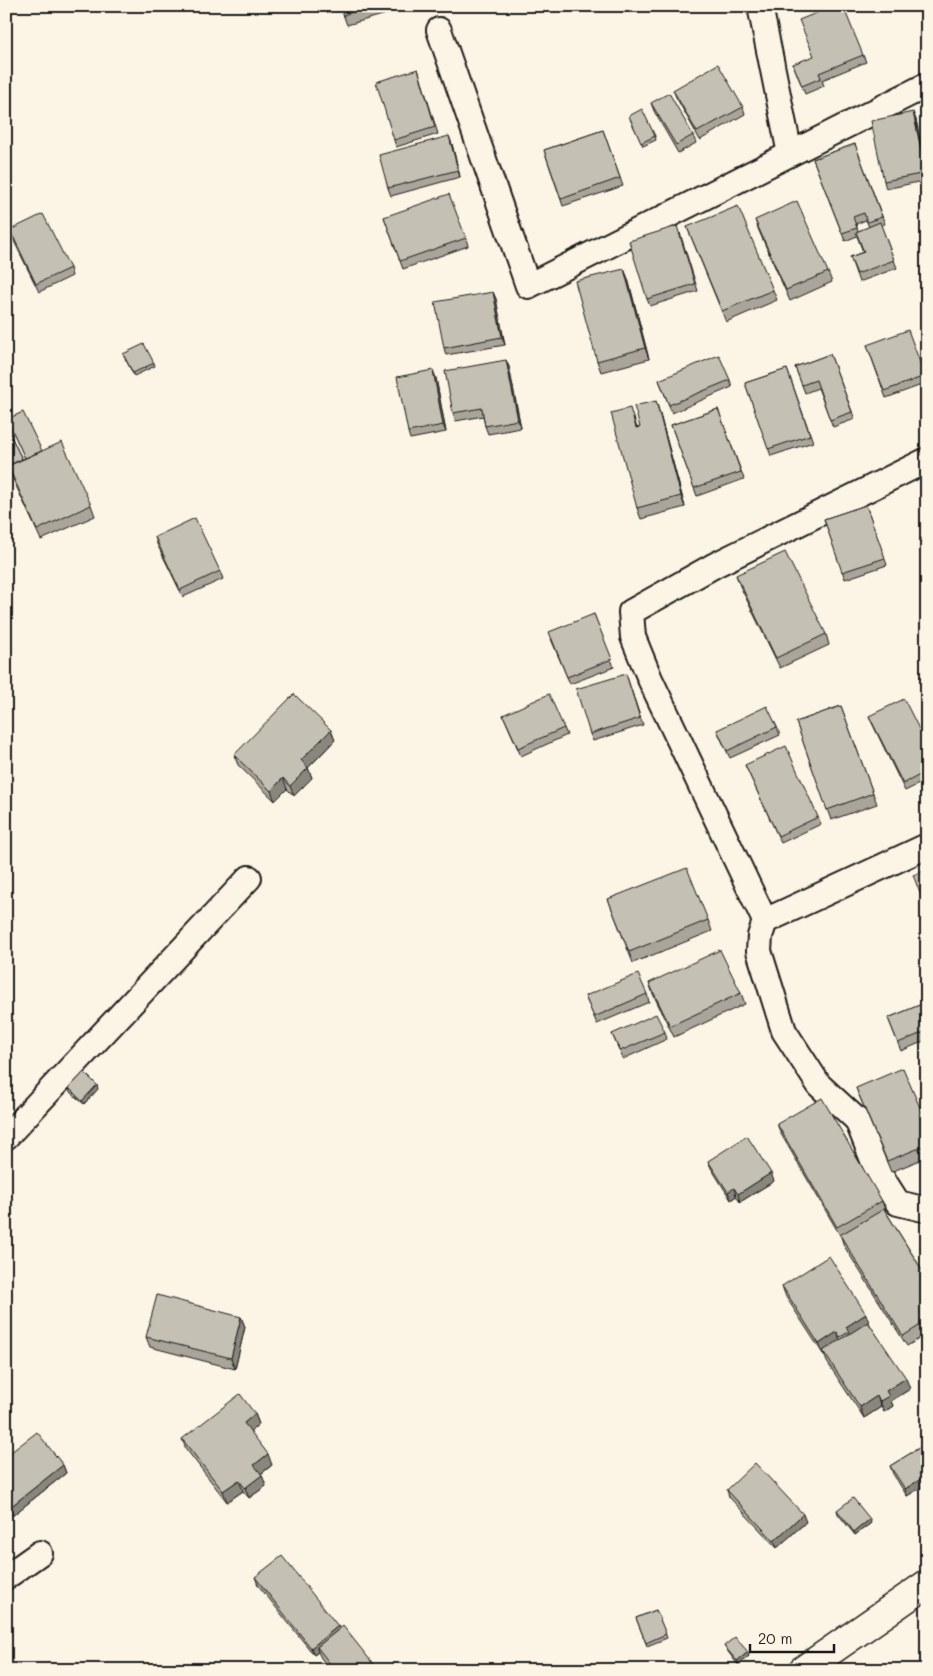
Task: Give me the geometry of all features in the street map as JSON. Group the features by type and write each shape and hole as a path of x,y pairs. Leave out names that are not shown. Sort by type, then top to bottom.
{"main road":[{"path":"803,1670 927,1584"}],"street":[{"path":"760,6 790,154"},
{"path":"439,30 528,286 927,85"},
{"path":"927,460 715,565 631,612 633,638 650,679 765,921 760,936 759,951 784,1031 819,1085 857,1120 877,1170 898,1204 927,1210"},
{"path":"765,921 927,846"},
{"path":"6,1137 250,878"},
{"path":"6,1577 40,1553"}],"building":[{"path":"340,6 373,6 343,15"},
{"path":"834,6 843,6 863,55 819,73 821,78 802,86 793,64 814,56 799,20"},
{"path":"718,64 743,107 697,132 673,90"},
{"path":"418,69 435,127 394,140 376,82"},
{"path":"669,93 693,135 676,145 651,103"},
{"path":"642,109 655,136 641,143 629,116"},
{"path":"913,112 926,173 884,181 871,121"},
{"path":"603,130 620,178 561,199 544,150"},
{"path":"449,136 458,170 388,188 379,155"},
{"path":"855,144 882,217 867,222 864,213 853,217 857,228 842,233 813,159"},
{"path":"449,194 466,238 400,261 384,217"},
{"path":"797,201 828,272 786,290 755,220"},
{"path":"738,206 773,290 722,311 687,227"},
{"path":"43,214 70,268 36,284 10,230"},
{"path":"880,222 894,260 857,274 850,257 864,252 856,232"},
{"path":"677,226 695,284 647,299 629,241"},
{"path":"624,269 645,348 597,361 575,281"},
{"path":"493,292 502,337 444,348 435,302"},
{"path":"908,330 925,376 884,391 867,345"},
{"path":"144,344 154,363 133,373 123,354"},
{"path":"830,354 852,412 830,420 816,380 802,385 795,367"},
{"path":"719,355 730,380 669,405 659,380"},
{"path":"506,360 518,420 485,426 482,408 453,413 445,371"},
{"path":"787,369 810,435 768,449 745,383"},
{"path":"433,370 443,425 408,432 397,377"},
{"path":"656,401 681,496 637,508 611,413 630,408 636,428 640,427 634,406"},
{"path":"718,409 741,472 694,488 671,425"},
{"path":"23,412 42,451 25,458 7,419"},
{"path":"6,426 22,459 9,465 6,460"},
{"path":"62,442 91,505 37,530 8,466"},
{"path":"866,505 885,558 842,572 824,519"},
{"path":"195,518 220,571 180,590 155,537"},
{"path":"785,552 826,634 776,658 736,575"},
{"path":"594,614 612,659 567,677 549,632"},
{"path":"626,674 640,718 590,734 576,689"},
{"path":"294,694 331,730 301,760 308,768 290,786 283,778 271,791 234,755"},
{"path":"549,694 564,728 518,748 503,715"},
{"path":"904,699 927,745 927,771 903,784 869,716"},
{"path":"767,706 777,727 727,751 717,730"},
{"path":"841,706 873,793 827,810 796,722"},
{"path":"786,746 818,817 778,836 745,765"},
{"path":"687,868 708,920 629,952 608,899"},
{"path":"927,870 927,911 913,875"},
{"path":"720,950 741,993 670,1026 649,983"},
{"path":"638,974 647,994 594,1017 585,996"},
{"path":"927,1002 927,1031 898,1043 888,1018"},
{"path":"656,1014 665,1032 620,1051 612,1034"},
{"path":"903,1068 927,1124 927,1145 887,1161 856,1088"},
{"path":"84,1072 97,1085 82,1101 69,1088"},
{"path":"822,1098 882,1201 837,1227 777,1124"},
{"path":"747,1136 771,1173 738,1194 734,1188 728,1192 708,1161"},
{"path":"884,1209 927,1278 927,1321 903,1336 840,1235"},
{"path":"829,1256 866,1314 846,1327 849,1332 840,1337 837,1332 819,1344 782,1286"},
{"path":"157,1295 241,1317 231,1358 146,1337"},
{"path":"868,1322 906,1378 886,1391 889,1396 880,1401 877,1396 860,1407 823,1351"},
{"path":"240,1394 255,1414 244,1423 268,1454 254,1465 262,1475 245,1488 239,1480 223,1491 182,1439"},
{"path":"37,1432 63,1465 9,1508 6,1505 6,1456"},
{"path":"927,1443 927,1475 905,1489 890,1466"},
{"path":"755,1463 803,1514 774,1541 727,1490"},
{"path":"853,1498 870,1519 854,1532 837,1510"},
{"path":"282,1556 338,1626 311,1648 255,1577"},
{"path":"656,1610 666,1634 646,1643 636,1618"},
{"path":"343,1626 378,1670 335,1670 317,1647"},
{"path":"735,1637 748,1652 737,1661 724,1646"},
{"path":"59,1664 63,1670 50,1670"},
{"path":"544,1665 546,1670 534,1670"}]}
